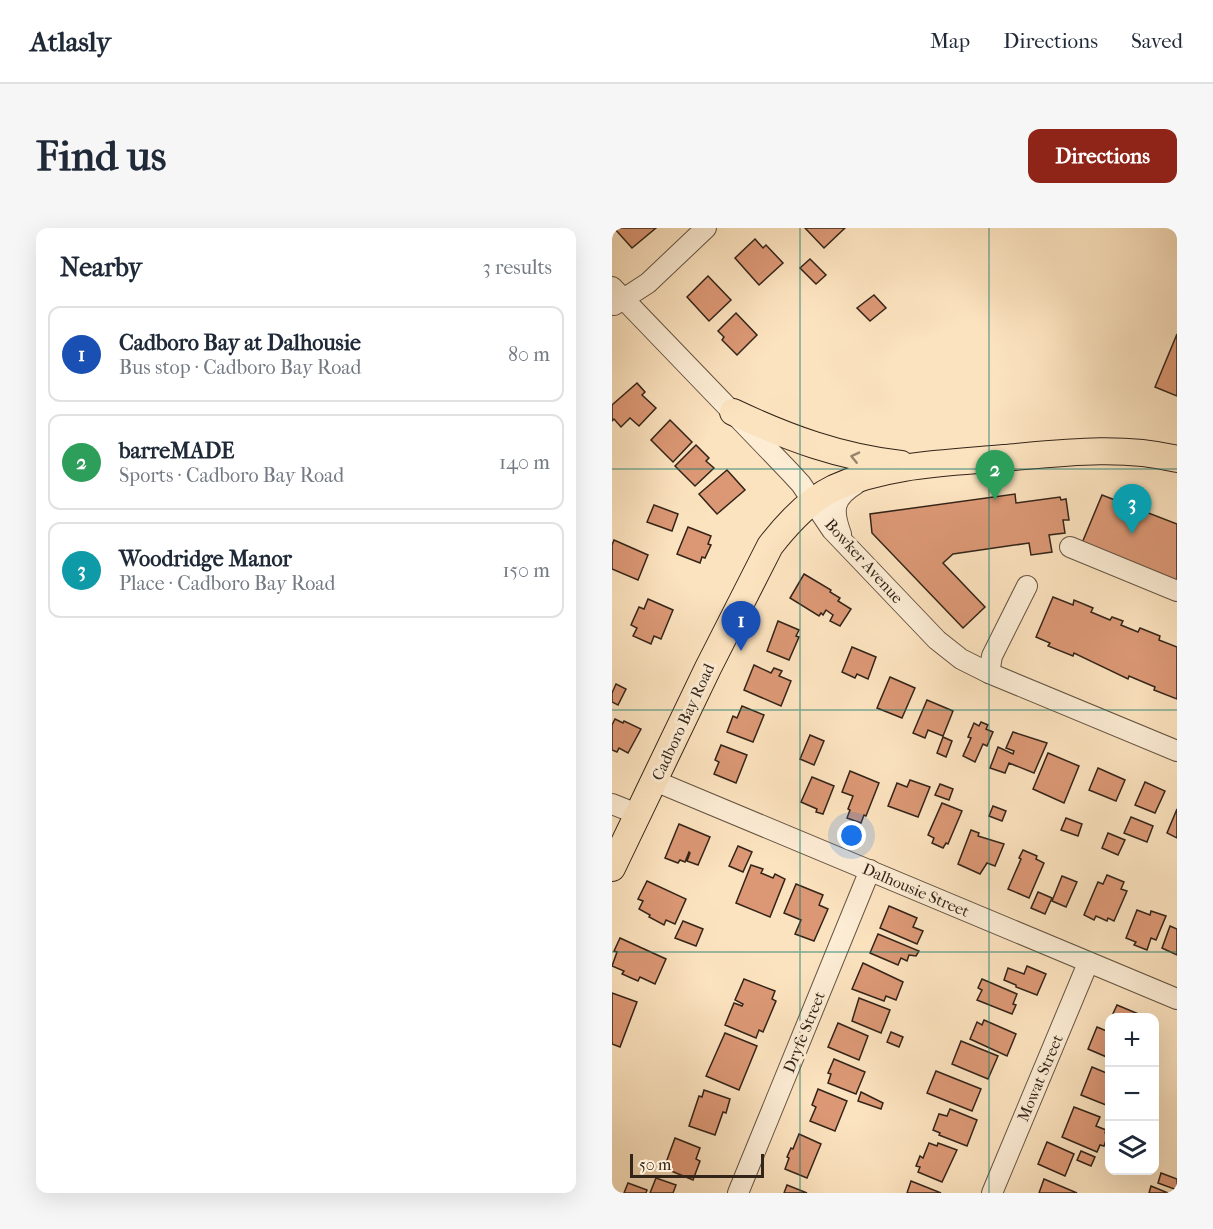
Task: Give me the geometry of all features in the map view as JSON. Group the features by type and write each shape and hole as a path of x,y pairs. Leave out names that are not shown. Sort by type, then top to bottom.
{"main road":[{"path":"733,412 774,432 823,449 870,460 913,466"},
{"name":"Cadboro Bay Road","path":"612,868 708,668 770,546 783,530 813,502 832,489 913,466 1091,452 1127,452 1177,459"}],"street":[{"path":"616,297 648,283 706,228"},
{"name":"Bowker Avenue","path":"616,297 733,412 801,484 832,530 937,640 961,659 989,673 1177,751"},
{"path":"844,543 835,509 839,496 869,477"},
{"path":"1070,547 1177,591"},
{"path":"989,673 992,656 1027,586"},
{"name":"Dalhousie Street","path":"655,781 1177,999"},
{"path":"612,804 637,814"},
{"name":"Dryfe Street","path":"738,1193 870,870"},
{"name":"Mowat Street","path":"992,1193 1088,963"}],"building":[{"path":"614,228 656,228 632,248"},
{"path":"805,228 845,228 824,248"},
{"path":"755,239 763,248 766,245 783,263 759,285 735,258"},
{"path":"810,259 826,275 816,284 800,268"},
{"path":"708,276 731,300 709,321 687,297"},
{"path":"874,295 886,308 870,321 857,308"},
{"path":"736,313 757,335 737,355 722,340 724,337 718,331"},
{"path":"1177,334 1177,396 1155,387"},
{"path":"637,383 645,392 642,395 656,408 639,426 630,418 621,427 614,419 612,421 612,405"},
{"path":"670,420 692,442 673,462 651,440"},
{"path":"696,445 709,458 706,461 714,468 695,486 675,466"},
{"path":"727,470 745,490 717,514 699,494"},
{"path":"1015,494 1016,503 1060,497 1061,500 1066,499 1069,520 1063,520 1065,533 1049,535 1052,552 1031,555 1029,543 953,554 943,563 985,607 963,628 872,533 870,514"},
{"path":"1102,495 1177,524 1177,582 1082,543"},
{"path":"654,505 678,514 672,531 647,522"},
{"path":"688,527 711,536 708,544 711,545 700,563 677,554"},
{"path":"614,540 648,555 638,580 612,569"},
{"path":"804,574 831,590 830,592 840,598 838,601 851,609 840,626 830,621 833,615 826,610 823,615 821,613 819,616 790,598"},
{"path":"1053,597 1073,605 1074,600 1093,608 1091,612 1110,620 1112,617 1123,621 1121,625 1138,632 1140,628 1160,636 1159,640 1177,647 1177,699 1154,690 1155,687 1129,676 1128,679 1074,653 1073,656 1048,646 1050,643 1036,637"},
{"path":"648,599 673,610 661,639 654,636 651,644 633,636 637,628 631,625 639,607 644,609"},
{"path":"778,621 799,630 796,636 799,637 789,660 767,651"},
{"path":"852,647 876,657 868,679 857,674 855,678 842,672"},
{"path":"754,665 771,673 774,668 782,671 779,676 791,681 781,706 744,690"},
{"path":"890,677 915,688 902,718 877,708"},
{"path":"616,684 626,689 618,705 612,702 612,693"},
{"path":"927,700 953,711 943,736 928,730 925,738 913,733"},
{"path":"742,706 764,715 753,742 727,732 733,716 737,718"},
{"path":"615,719 641,729 628,753 619,748 617,752 612,750 612,725"},
{"path":"981,722 988,725 986,729 993,732 987,746 983,744 975,762 963,756 971,738 968,737 974,723 979,726"},
{"path":"1013,732 1047,743 1034,773 1009,763 1005,773 990,768 998,747 1013,754 1014,751 1006,748"},
{"path":"810,735 824,741 814,765 800,759"},
{"path":"943,737 952,741 946,757 937,753"},
{"path":"721,745 747,755 736,783 714,774 719,762 715,760"},
{"path":"1048,753 1079,766 1064,803 1033,789"},
{"path":"1098,768 1125,780 1116,801 1089,790"},
{"path":"850,771 879,783 861,823 847,818 853,796 842,792"},
{"path":"812,777 834,786 823,814 801,802"},
{"path":"910,780 930,787 918,817 888,806 897,783 907,787"},
{"path":"1145,782 1165,791 1155,813 1135,805"},
{"path":"940,784 953,789 949,800 935,795"},
{"path":"942,803 962,811 948,844 946,843 943,848 932,843 934,838 928,835"},
{"path":"993,806 1006,811 1002,821 989,816"},
{"path":"1177,809 1177,838 1167,833"},
{"path":"1131,817 1153,826 1147,842 1124,833"},
{"path":"1066,818 1082,824 1078,836 1061,830"},
{"path":"679,824 710,837 698,865 687,861 689,852 685,862 680,860 678,863 665,858"},
{"path":"971,830 979,833 978,836 1004,844 995,866 987,863 980,874 958,864"},
{"path":"1108,833 1125,840 1118,855 1102,848"},
{"path":"738,846 752,852 743,872 729,866"},
{"path":"1023,850 1037,856 1036,859 1044,863 1029,898 1008,889"},
{"path":"751,865 763,869 761,873 773,878 775,874 785,879 770,917 736,903"},
{"path":"1107,875 1124,882 1121,889 1127,891 1114,921 1108,918 1107,921 1096,916 1094,920 1084,915 1098,882 1103,884"},
{"path":"1062,876 1077,882 1066,907 1052,901"},
{"path":"647,881 686,899 675,924 666,920 664,925 639,909 643,901 638,899"},
{"path":"796,884 823,895 819,905 828,909 814,941 795,934 801,920 784,913"},
{"path":"1038,892 1052,898 1045,914 1031,908"},
{"path":"889,906 917,918 913,927 923,931 917,944 880,928"},
{"path":"1137,910 1150,915 1151,911 1166,916 1156,940 1151,938 1147,950 1134,945 1136,942 1126,938"},
{"path":"683,921 703,929 696,946 675,938"},
{"path":"1170,926 1177,929 1177,955 1162,948"},
{"path":"878,934 919,951 916,956 909,955 907,961 901,958 898,965 870,953"},
{"path":"620,938 666,959 655,984 640,977 638,981 622,974 624,971 612,966 617,952 614,951"},
{"path":"863,963 903,982 896,1000 886,996 884,1001 852,989"},
{"path":"1027,966 1046,974 1037,995 1004,980 1008,968 1024,974"},
{"path":"744,979 775,991 772,999 776,1001 763,1032 759,1030 756,1038 725,1025 734,1003 742,1006 743,1004 735,1000"},
{"path":"982,979 1017,994 1012,1014 977,1000 982,990 978,988"},
{"path":"612,993 637,1002 620,1047 612,1044"},
{"path":"859,998 890,1010 881,1033 852,1021"},
{"path":"1117,1005 1136,1013 1113,1013"},
{"path":"984,1020 1016,1034 1007,1056 970,1039 977,1022 982,1025"},
{"path":"838,1023 868,1036 859,1060 828,1047"},
{"path":"1097,1027 1105,1030 1105,1056 1088,1049"},
{"path":"891,1032 903,1037 899,1047 887,1042"},
{"path":"725,1033 757,1046 739,1090 706,1076"},
{"path":"961,1041 998,1056 988,1079 952,1064"},
{"path":"834,1059 865,1072 856,1094 828,1083 831,1074 828,1073"},
{"path":"1092,1067 1105,1072 1105,1105 1081,1095"},
{"path":"936,1071 981,1089 972,1111 927,1093"},
{"path":"818,1089 847,1101 835,1131 810,1121 816,1107 812,1105"},
{"path":"704,1090 730,1099 715,1135 689,1126 699,1096 702,1097"},
{"path":"861,1092 883,1103 881,1109 858,1101"},
{"path":"1074,1107 1100,1117 1096,1126 1105,1130 1105,1143 1104,1146 1100,1145 1097,1152 1062,1137"},
{"path":"950,1109 977,1120 967,1146 939,1135 940,1133 933,1130 939,1114 947,1116"},
{"path":"799,1134 821,1144 807,1178 785,1169 789,1158 787,1157"},
{"path":"675,1138 700,1148 696,1159 700,1161 693,1180 664,1168"},
{"path":"1047,1142 1074,1154 1065,1176 1038,1164"},
{"path":"929,1143 937,1146 938,1143 957,1150 942,1182 918,1172 920,1167 916,1166 920,1156 923,1158"},
{"path":"1081,1151 1095,1157 1091,1166 1077,1160"},
{"path":"1161,1173 1177,1179 1177,1190 1158,1183"},
{"path":"656,1178 676,1185 673,1193 650,1193"},
{"path":"1044,1179 1077,1193 1039,1193"},
{"path":"911,1181 941,1193 907,1193"},
{"path":"628,1183 647,1190 646,1193 624,1193"},
{"path":"787,1185 807,1193 784,1193"},
{"path":"1151,1186 1168,1193 1149,1193"}],"place":[{"name":"barreMADE","path":"995,500"},
{"name":"Woodridge Manor","path":"1132,534"},
{"name":"Cadboro Bay at Dalhousie","path":"741,651"}]}
